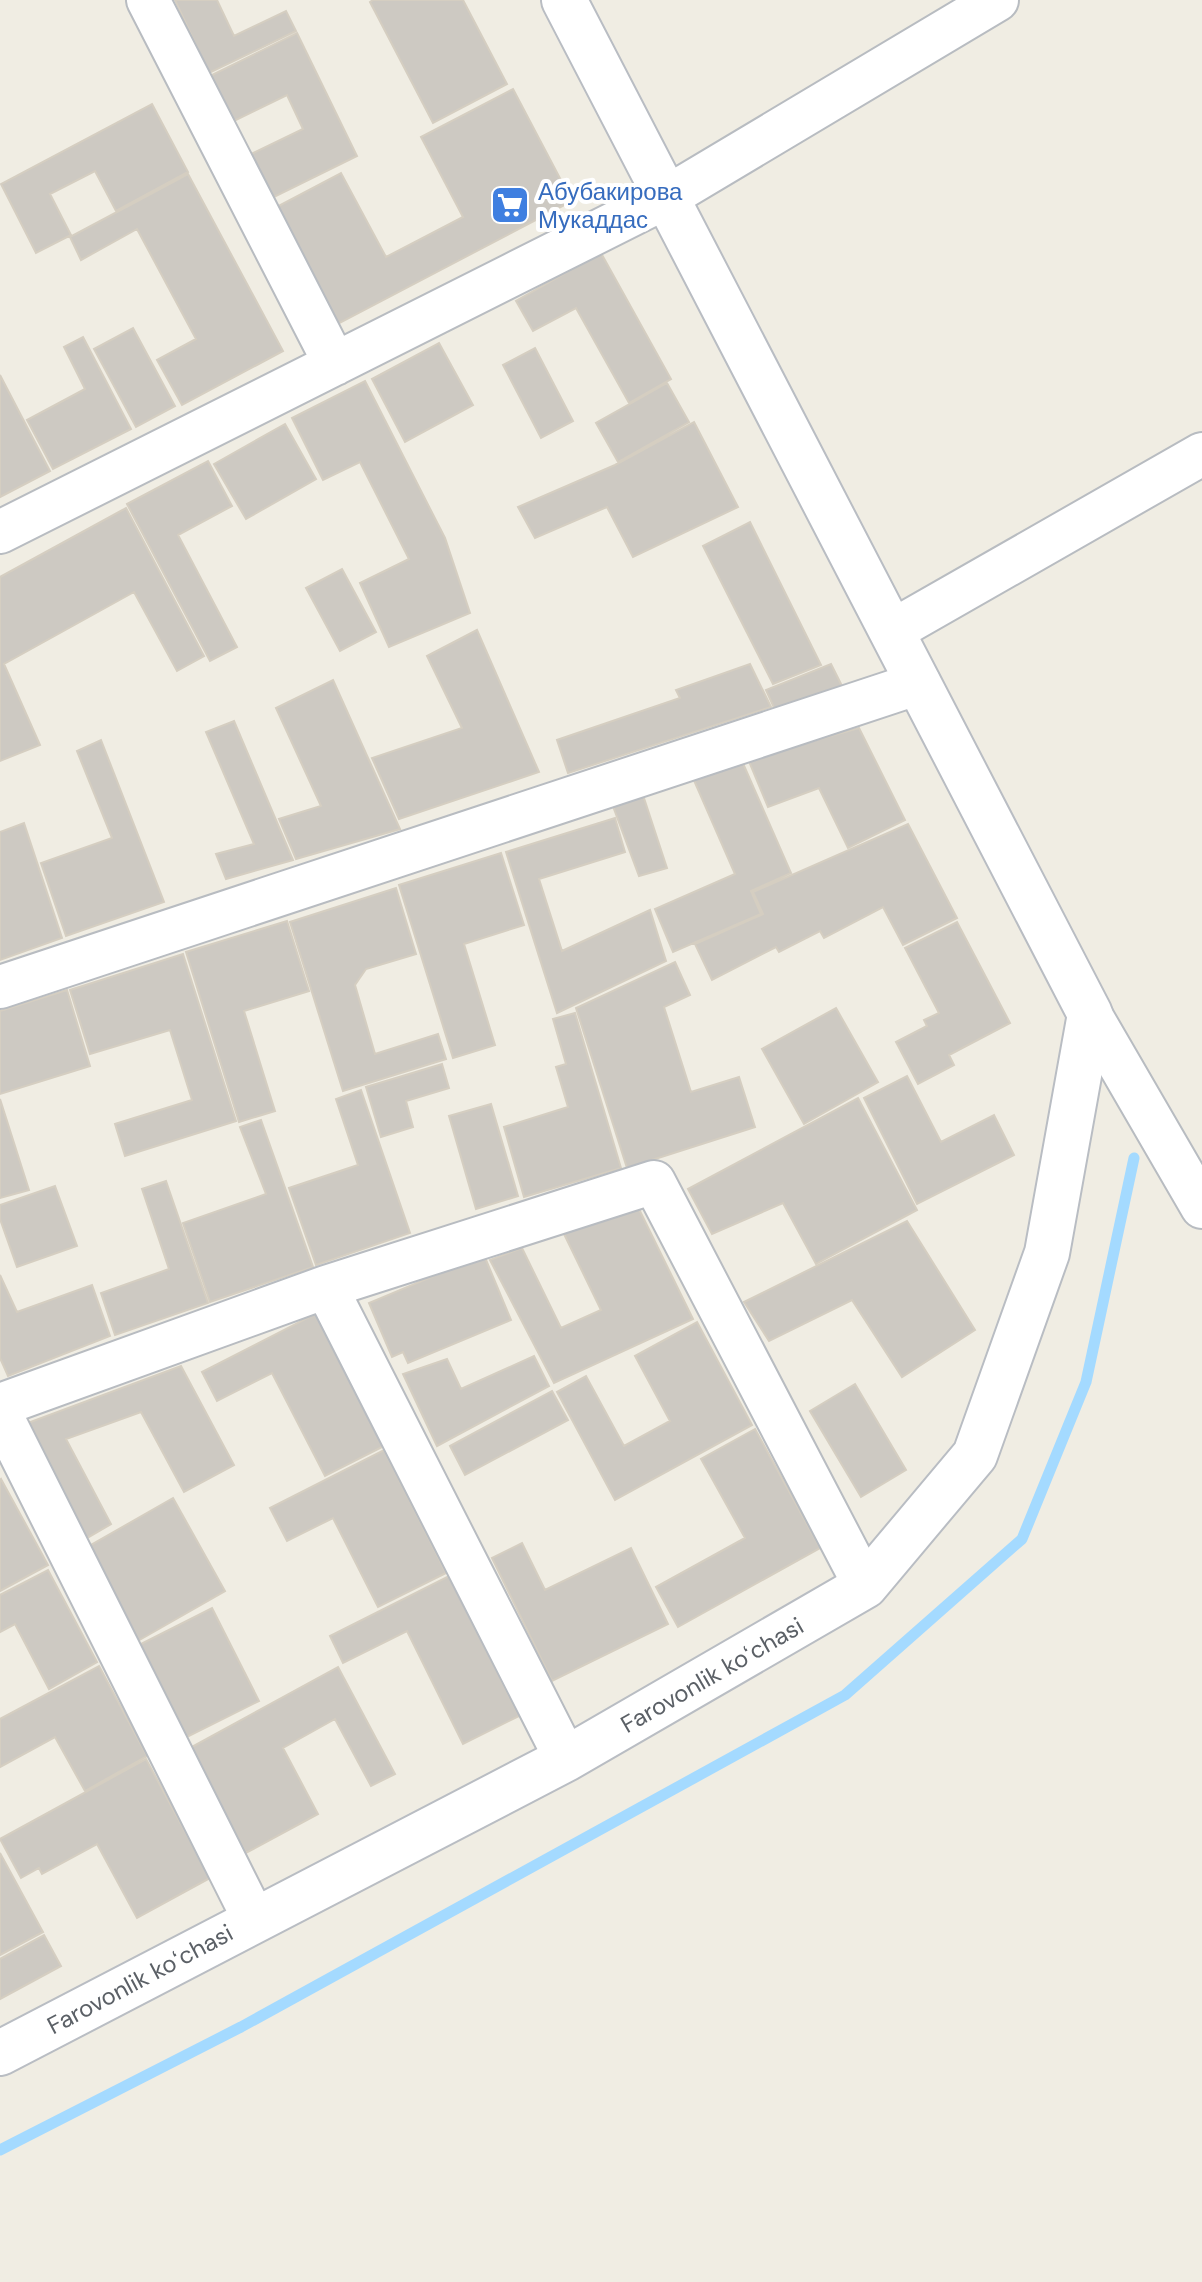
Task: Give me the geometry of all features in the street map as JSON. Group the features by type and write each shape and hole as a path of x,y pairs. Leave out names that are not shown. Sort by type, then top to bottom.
{"street":[{"path":"148,0 335,364"},
{"path":"564,0 1090,1014 1202,1207"},
{"path":"0,532 667,197 997,0"},
{"path":"892,631 1202,454"},
{"path":"0,987 919,683"},
{"name":"Farovonlik koʻchasi","path":"0,2053 566,1759 865,1586 975,1455 1047,1253 1090,1014"},
{"path":"0,1405 326,1287 654,1182 865,1586"},
{"path":"326,1287 566,1759"},
{"path":"0,1413 254,1919"}],"building":[{"path":"175,0 217,0 234,36 286,11 296,31 209,73"},
{"path":"463,0 507,84 433,123 370,2"},
{"path":"297,33 357,156 268,200 247,156 303,129 287,95 230,123 208,77"},
{"name":"Абубакирова Мукаддас","path":"513,89 572,201 332,327 271,210 341,173 386,257 463,217 421,137"},
{"path":"152,104 188,172 116,211 95,171 50,194 71,235 36,253 1,184"},
{"path":"188,174 283,351 182,405 157,360 196,339 137,229 81,260 70,237"},
{"path":"601,253 671,379 629,403 576,308 533,331 516,301"},
{"path":"133,328 175,406 136,427 94,349"},
{"path":"83,337 131,429 53,469 27,420 85,389 64,347"},
{"path":"439,343 473,405 405,442 372,379"},
{"path":"535,348 573,421 541,438 503,365"},
{"path":"0,375 50,471 0,497"},
{"path":"365,381 445,538 470,613 389,647 360,583 409,559 360,462 323,480 292,418"},
{"path":"667,383 689,422 618,462 596,423"},
{"path":"694,422 738,507 633,557 607,507 535,538 518,507 615,465"},
{"path":"285,424 316,479 246,519 214,464"},
{"path":"208,461 232,506 178,535 237,647 210,661 127,504"},
{"path":"126,508 204,656 177,671 134,592 4,664 40,745 0,761 0,577"},
{"path":"750,522 821,665 773,684 703,546"},
{"path":"342,569 376,632 340,651 306,588"},
{"path":"477,630 539,772 399,819 372,758 462,728 427,656"},
{"path":"750,664 771,707 568,773 557,740 680,698 676,690"},
{"path":"831,664 843,688 775,710 766,690"},
{"path":"333,680 400,829 296,859 279,819 321,806 276,708"},
{"path":"234,721 293,860 226,879 216,854 254,844 206,732"},
{"path":"859,728 905,820 848,848 819,788 768,807 748,759"},
{"path":"101,740 164,902 66,936 41,863 112,838 77,751"},
{"path":"742,761 791,873 751,891 761,914 673,952 655,909 735,874 692,776"},
{"path":"642,792 667,868 639,876 611,801"},
{"path":"615,818 625,852 539,879 562,951 650,910 666,961 557,1013 506,852"},
{"path":"24,823 62,938 0,960 0,832"},
{"path":"908,824 957,918 903,945 883,907 824,938 820,931 779,952 776,947 712,980 695,944 763,914 753,892"},
{"path":"501,853 524,925 464,944 495,1045 453,1058 399,885"},
{"path":"396,888 416,954 366,969 355,985 375,1054 438,1034 446,1059 343,1091 290,922"},
{"path":"287,921 309,991 244,1011 275,1111 239,1122 186,952"},
{"path":"957,922 1010,1023 949,1055 954,1065 918,1084 896,1042 927,1026 924,1020 939,1013 905,948"},
{"path":"183,954 236,1121 125,1156 115,1124 192,1100 170,1030 90,1054 70,990"},
{"path":"675,962 690,995 664,1007 691,1092 739,1077 755,1127 627,1168 576,1008"},
{"path":"67,990 90,1066 0,1094 0,1011"},
{"path":"836,1008 878,1082 804,1124 762,1049"},
{"path":"575,1013 621,1168 524,1197 504,1127 568,1107 556,1067 566,1064 553,1019"},
{"path":"442,1064 449,1088 406,1101 413,1127 381,1137 366,1087"},
{"path":"907,1076 941,1142 994,1115 1014,1155 917,1204 864,1098"},
{"path":"361,1090 410,1233 316,1265 289,1188 358,1165 336,1099"},
{"path":"858,1098 917,1210 816,1264 783,1203 712,1234 688,1189"},
{"path":"0,1099 29,1190 0,1198"},
{"path":"491,1104 518,1196 476,1209 449,1116"},
{"path":"261,1120 313,1267 210,1302 183,1223 266,1194 240,1127"},
{"path":"166,1181 208,1303 115,1335 101,1293 169,1269 142,1189"},
{"path":"55,1186 77,1246 17,1267 0,1219 0,1205"},
{"path":"636,1203 693,1319 554,1383 490,1260 522,1248 561,1328 601,1310 564,1234"},
{"path":"907,1221 975,1330 902,1377 852,1300 769,1341 744,1302"},
{"path":"484,1255 511,1320 408,1363 403,1352 392,1357 369,1303"},
{"path":"0,1275 17,1312 92,1285 110,1336 8,1376 0,1358"},
{"path":"317,1313 384,1446 325,1476 272,1373 217,1401 202,1372"},
{"path":"697,1322 752,1425 615,1500 557,1392 586,1376 624,1446 670,1421 635,1356"},
{"path":"534,1356 549,1386 437,1446 403,1374 447,1359 461,1389"},
{"path":"181,1366 234,1465 184,1492 141,1412 66,1439 111,1524 87,1538 25,1424"},
{"path":"855,1384 906,1470 861,1497 810,1411"},
{"path":"552,1391 568,1420 465,1475 450,1446"},
{"path":"755,1429 820,1548 678,1627 656,1587 745,1538 701,1459"},
{"path":"384,1450 446,1573 378,1607 333,1518 287,1541 270,1508"},
{"path":"0,1480 48,1565 0,1591"},
{"path":"173,1498 225,1591 136,1642 84,1549"},
{"path":"522,1543 545,1590 631,1548 668,1624 552,1681 492,1558"},
{"path":"48,1570 97,1662 49,1689 15,1624 0,1632 0,1595"},
{"path":"449,1576 519,1716 463,1744 407,1631 343,1663 330,1636"},
{"path":"212,1608 259,1701 185,1738 139,1645"},
{"path":"99,1666 147,1756 85,1791 55,1737 0,1767 0,1719"},
{"path":"338,1667 395,1774 371,1786 335,1719 283,1748 318,1814 246,1853 190,1748"},
{"path":"146,1759 210,1878 137,1918 97,1844 42,1874 39,1868 21,1878 0,1839"},
{"path":"0,1853 43,1932 0,1955"},
{"path":"44,1935 61,1966 0,1999 0,1959"}],"waterway":[{"path":"0,2150 241,2027 845,1695 1022,1539 1086,1382 1134,1158"}],"place":[{"name":"Абубакирова Мукаддас","path":"510,205"}]}
